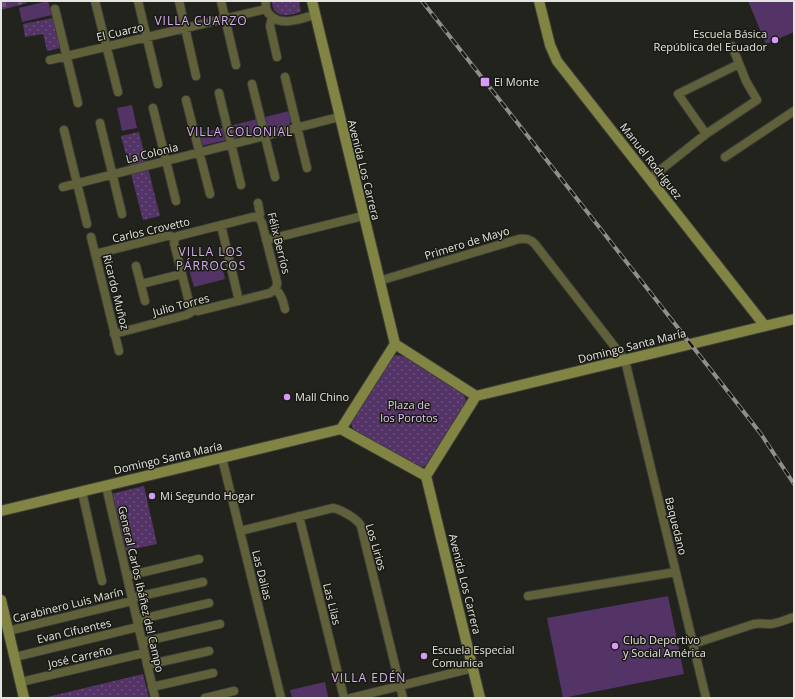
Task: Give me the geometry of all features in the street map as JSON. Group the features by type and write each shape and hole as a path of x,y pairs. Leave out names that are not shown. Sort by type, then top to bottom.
{"street":[{"path":"95,1 118,92"},
{"path":"138,1 158,84"},
{"path":"179,1 196,76"},
{"path":"221,1 236,65"},
{"name":"Avenida Los Carrera","path":"312,1 395,344"},
{"name":"Manuel Rodríguez","path":"539,1 550,45 557,61 765,326"},
{"name":"El Cuarzo","path":"50,60 225,19 266,5 268,13 272,17"},
{"path":"55,9 78,103"},
{"path":"277,57 270,26 272,17 276,20 285,22 315,15"},
{"path":"649,179 706,134 757,100 746,81 732,46"},
{"path":"706,134 678,94 739,64"},
{"path":"285,77 307,168"},
{"path":"252,84 274,177"},
{"path":"219,93 242,185"},
{"path":"186,100 210,194"},
{"path":"153,108 176,201"},
{"path":"725,157 794,111"},
{"name":"La Colonia","path":"63,187 339,117"},
{"path":"100,124 122,214"},
{"path":"64,130 87,224"},
{"name":"Félix Berríos","path":"258,203 260,214 259,218 262,223 277,282 275,289 280,292 285,309"},
{"path":"266,240 363,216"},
{"name":"Carlos Crovetto","path":"95,254 167,236 175,238 221,225 255,217 259,218"},
{"path":"221,225 239,301"},
{"name":"Ricardo Muñoz","path":"91,237 119,351"},
{"path":"175,238 174,243 190,306 193,310"},
{"name":"Primero de Mayo","path":"379,281 519,239 527,239 535,244 625,360"},
{"path":"136,266 145,301"},
{"path":"141,284 182,274"},
{"name":"Julio Torres","path":"114,334 186,315 193,310 198,311 270,293 275,289"},
{"name":"Domingo Santa María","path":"476,396 794,319"},
{"path":"395,344 476,396 426,476 341,429 395,344"},
{"name":"Baquedano","path":"625,360 706,698"},
{"name":"Domingo Santa María","path":"1,511 341,429"},
{"name":"Las Dalias","path":"222,458 281,698"},
{"name":"Avenida Los Carrera","path":"426,476 480,698"},
{"name":"General Carlos Ibáñez del Campo","path":"106,486 155,698"},
{"path":"82,492 102,581"},
{"name":"Los Lirios","path":"240,531 335,508 360,523 403,698"},
{"name":"Las Lilas","path":"299,516 344,698"},
{"path":"127,576 199,559"},
{"path":"528,596 676,572"},
{"name":"Carabinero Luis Marín","path":"8,632 203,582"},
{"path":"1,600 24,698"},
{"name":"Evan Cifuentes","path":"14,657 138,624 209,603"},
{"path":"693,644 754,624 775,623 794,617"},
{"path":"142,642 220,624"},
{"path":"147,665 209,651"},
{"name":"José Carreño","path":"20,682 144,653"},
{"path":"351,698 473,668"},
{"path":"152,687 213,673"},
{"path":"205,698 234,691"}],"green space":[{"path":"1,1 27,1 27,3 1,10"},
{"path":"48,1 52,15 22,22 19,8"},
{"path":"272,1 299,1 301,12 288,15 279,14 273,9"},
{"path":"748,1 794,1 794,32 766,44"},
{"path":"53,18 60,48 47,51 43,34 25,37 23,24"},
{"path":"132,105 137,128 122,131 117,108"},
{"path":"289,111 291,121 289,125 201,146 198,134"},
{"path":"139,132 160,216 143,220 121,136"},
{"path":"221,262 225,279 194,287 189,270"},
{"name":"Plaza de los Porotos","path":"396,355 404,356 463,394 466,400 465,406 428,463 420,468 354,431 351,424 352,420 391,358"},
{"path":"144,486 157,544 124,551 111,494"},
{"name":"Club Deportivo y Social América","path":"668,596 684,674 563,698 547,618"},
{"path":"143,674 149,698 43,698"},
{"path":"325,682 328,697 292,698 290,690"}],"railway":[{"path":"422,1 761,434 794,484"}],"place":[{"name":"Escuela Básica República del Ecuador","path":"775,40"},
{"name":"El Monte","path":"485,82"},
{"name":"Mall Chino","path":"287,397"},
{"name":"Mi Segundo Hogar","path":"152,496"},
{"name":"Club Deportivo y Social América","path":"615,646"},
{"name":"Escuela Especial Comunica","path":"424,656"}],"district":[{"name":"VILLA CUARZO","path":"201,21"},
{"name":"VILLA COLONIAL","path":"240,132"},
{"name":"VILLA LOS PÁRROCOS","path":"211,259"},
{"name":"VILLA EDÉN","path":"369,678"}]}
